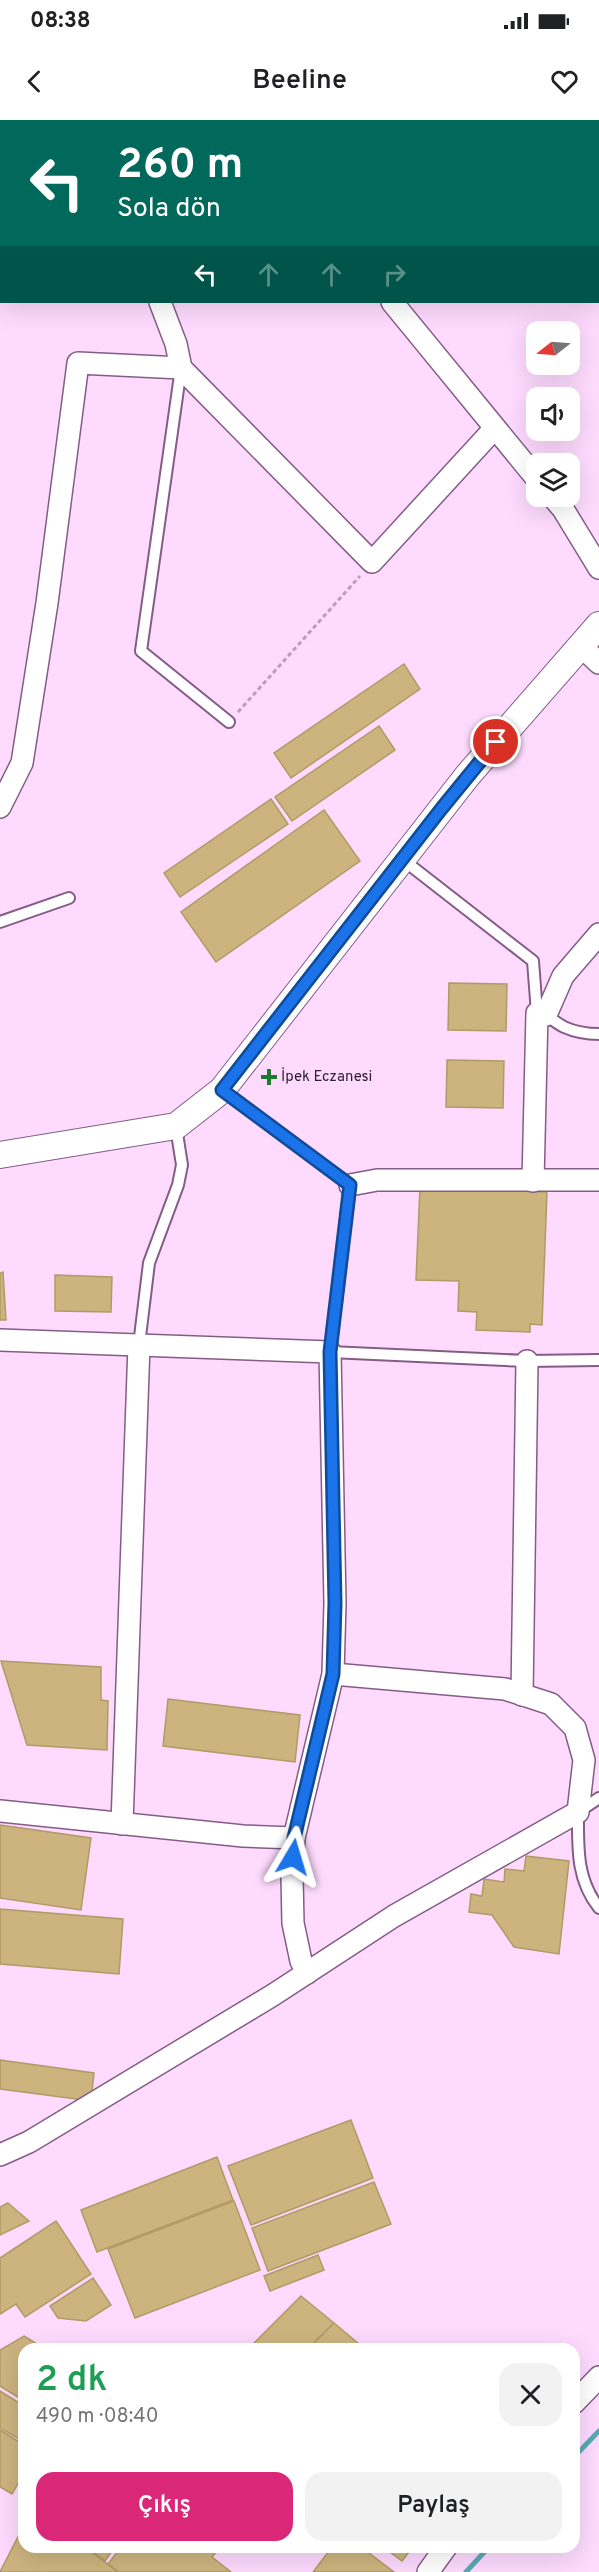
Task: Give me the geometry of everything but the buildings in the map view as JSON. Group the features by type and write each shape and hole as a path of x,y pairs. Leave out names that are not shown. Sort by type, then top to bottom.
{"street":[{"path":"160,303 176,344 181,368 372,562 494,429"},
{"path":"393,303 526,466"},
{"path":"0,807 22,763 47,603 78,363 181,368"},
{"path":"561,507 599,568"},
{"path":"0,1155 176,1126 222,1090 468,775 599,625"},
{"path":"581,646 599,663"},
{"path":"533,1181 542,1014 563,976 599,934"},
{"path":"350,1185 377,1180 599,1180"},
{"path":"0,1340 330,1352 335,1603 333,1674 294,1838 293,1923 301,1961 307,1973"},
{"path":"122,1824 139,1345"},
{"path":"522,1695 527,1361"},
{"path":"0,2155 29,2142 307,1973 394,1916 578,1812 584,1760 575,1728 551,1704 505,1689 333,1674"},
{"path":"0,1811 243,1836 294,1838"},
{"path":"580,2397 599,2377"},
{"path":"428,2572 442,2553"}],"lane":[{"path":"181,368 141,651 229,722"},
{"path":"402,859 533,961 542,1014 565,1028 588,1034 599,1034"},
{"path":"0,922 69,898"},
{"path":"222,1090 350,1185 330,1352 527,1361 599,1360"},
{"path":"139,1345 149,1263 178,1185 182,1165 176,1126"},
{"path":"599,1798 578,1812 579,1863 588,1894 599,1908"}],"path":[{"path":"229,722 372,562"}],"waterway":[{"path":"580,2451 599,2431"},
{"path":"466,2572 483,2553"}],"place":[{"name":"İpek Eczanesi","path":"269,1077"}],"route":[{"path":"293,1857 294,1838 333,1674 335,1603 330,1352 350,1185 222,1090 496,742"}]}
